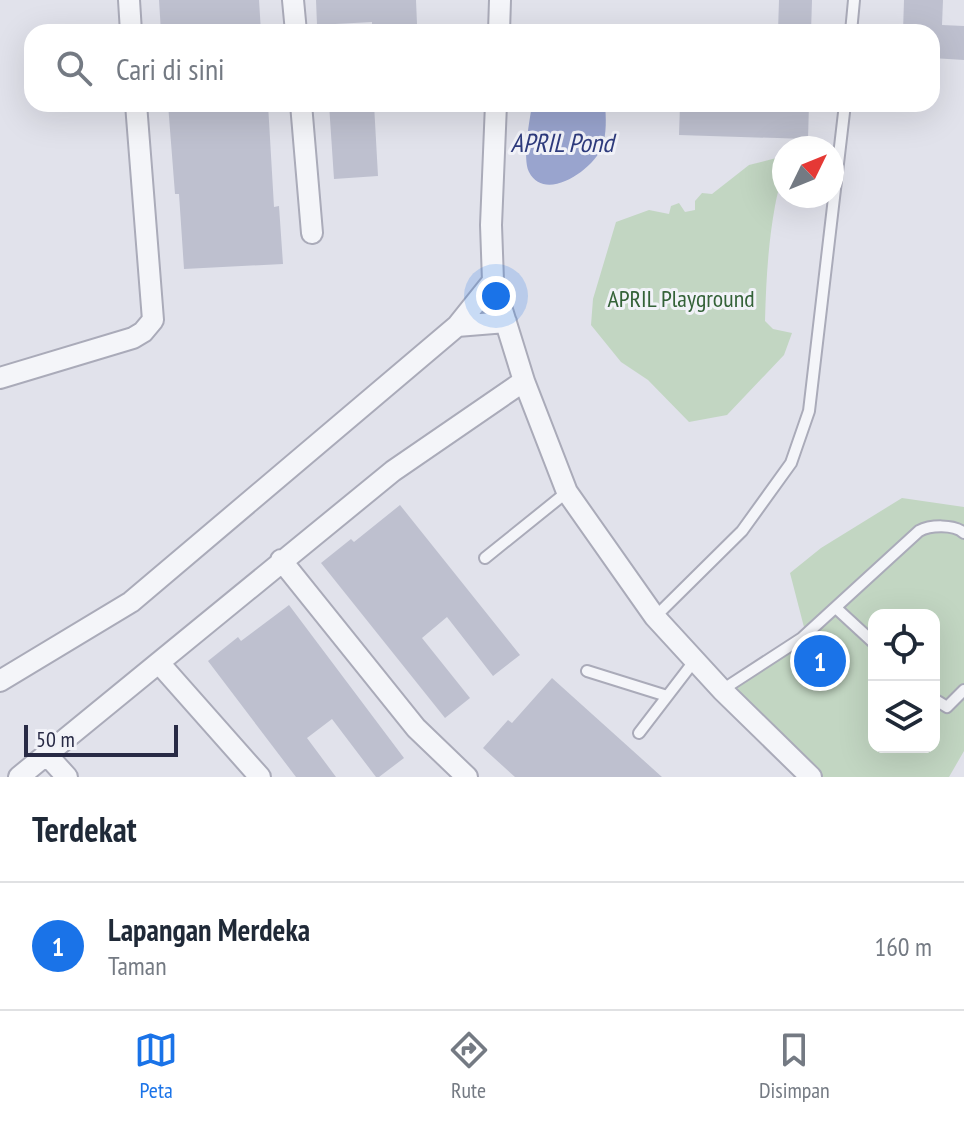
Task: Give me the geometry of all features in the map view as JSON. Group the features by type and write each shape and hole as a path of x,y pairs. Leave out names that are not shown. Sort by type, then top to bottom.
{"street":[{"path":"129,0 130,24"},
{"path":"293,0 295,24"},
{"path":"499,24 500,0"},
{"path":"0,378 133,338 153,320 137,112"},
{"path":"302,112 312,233"},
{"path":"496,112 491,225 493,281 524,381 567,492 655,617 722,690 811,777"},
{"path":"0,681 131,602 457,326 493,281"},
{"path":"457,326 506,322"},
{"path":"19,777 393,471 524,381"},
{"path":"281,560 416,728 467,777"},
{"path":"159,663 260,777"},
{"path":"46,754 67,777"}],"lane":[{"path":"852,24 854,0"},
{"path":"655,617 742,531 791,463 809,411 844,112"},
{"path":"485,558 567,492"},
{"path":"722,690 802,638 919,531 926,527 958,528 964,533"},
{"path":"836,608 868,637"},
{"path":"639,733 695,660"},
{"path":"587,671 667,696"},
{"path":"940,705 947,707 964,690"}],"green space":[{"name":"APRIL Playground","path":"772,159 772,208 775,208 765,321 773,329 792,333 784,355 727,415 689,422 648,380 621,362 591,325 593,299 616,222 649,210 669,214 671,206 679,203 685,212 695,210 695,201 702,193 712,194 749,165"},
{"path":"902,498 964,507 964,751 949,777 823,777 726,692 805,631 790,573 821,548"}],"water":[{"name":"APRIL Pond","path":"531,112 605,112 602,147 589,165 568,180 557,184 536,181 529,172 526,148"}],"building":[{"path":"159,0 259,0 260,24 160,24"},
{"path":"316,0 416,0 417,24 317,24"},
{"path":"779,0 812,0 811,24 778,24"},
{"path":"904,0 943,0 942,25 964,26 964,60 940,58 940,24 903,24"},
{"path":"169,112 268,112 274,207 279,206 283,264 184,269 179,194 175,194"},
{"path":"330,112 374,112 378,176 334,179"},
{"path":"680,112 809,112 808,136 679,135"},
{"path":"400,505 520,655 493,676 447,617 422,638 470,698 445,718 321,563 351,539 354,542"},
{"path":"289,605 404,758 379,777 332,719 307,738 336,777 296,777 208,661 238,637 241,641"},
{"path":"552,678 662,777 515,777 483,748 508,720 512,723"}],"place":[{"name":"Lapangan Merdeka","path":"820,661"}]}
